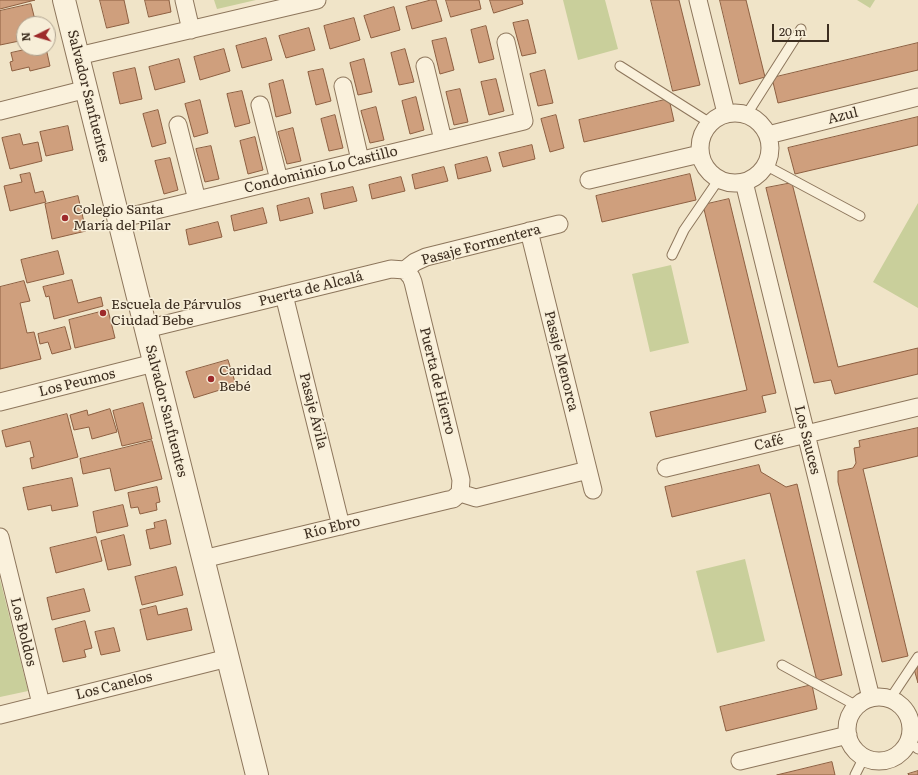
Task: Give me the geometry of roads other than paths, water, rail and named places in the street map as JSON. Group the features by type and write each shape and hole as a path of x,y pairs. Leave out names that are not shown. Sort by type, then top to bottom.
{"street":[{"name":"Salvador Sanfuentes","path":"64,0 257,775"},
{"path":"184,0 191,30"},
{"path":"78,56 191,30 287,3 317,0"},
{"path":"698,0 726,113"},
{"name":"Condominio Lo Castillo","path":"119,219 524,121 506,42"},
{"path":"425,66 443,140"},
{"path":"343,86 360,160"},
{"path":"0,111 87,90"},
{"name":"Azul","path":"768,135 918,97"},
{"path":"260,106 279,180"},
{"path":"742,112 747,114 762,124 768,135 770,144 769,157 762,171 752,180 739,184 726,182 711,174 703,164 700,154 700,142 704,130 715,118 726,113 742,112"},
{"path":"178,125 197,200"},
{"path":"589,180 700,154"},
{"name":"Los Sauces","path":"744,182 871,698"},
{"name":"Pasaje Formentera","path":"405,270 426,256 559,224"},
{"name":"Pasaje Menorca","path":"529,231 592,490"},
{"name":"Puerta de Alcalá","path":"146,329 391,269 405,270"},
{"name":"Puerta de Hierro","path":"405,270 413,282 458,465 462,485 460,493"},
{"name":"Pasaje Ávila","path":"284,295 341,526"},
{"name":"Los Peumos","path":"0,402 154,363"},
{"name":"Café","path":"666,468 918,407"},
{"path":"460,493 476,498 588,470"},
{"name":"Río Ebro","path":"203,559 452,499 460,493"},
{"name":"Los Boldos","path":"0,537 41,704"},
{"name":"Los Canelos","path":"0,715 228,658"},
{"path":"881,697 890,699 902,706 914,717 911,734 913,746 903,750 889,768 864,757 851,744 848,735 848,724 851,715 857,706 871,698 881,697"},
{"path":"740,761 848,735"}],"lane":[{"path":"747,114 801,29"},
{"path":"620,66 710,123"},
{"path":"765,164 860,216"},
{"path":"672,255 684,230 719,179"},
{"path":"890,699 918,657"},
{"path":"782,665 857,706"},
{"path":"855,775 864,757"}],"place":[{"name":"Colegio Santa María del Pilar","path":"65,218"},
{"name":"Escuela de Párvulos Ciudad Bebe","path":"103,313"},
{"name":"Caridad Bebé","path":"211,379"}]}
